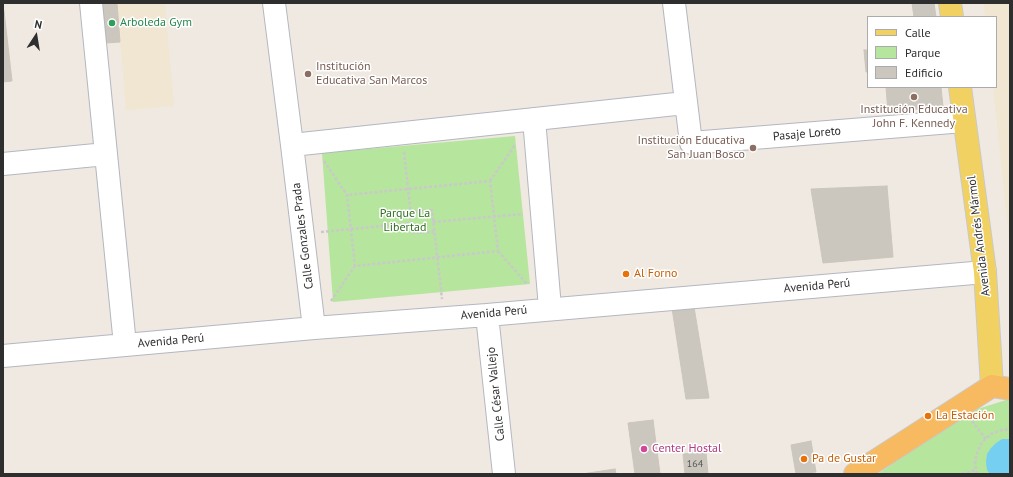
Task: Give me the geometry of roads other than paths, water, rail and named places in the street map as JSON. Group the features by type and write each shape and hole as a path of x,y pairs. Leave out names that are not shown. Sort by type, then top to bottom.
{"highway":[{"path":"854,474 1001,388"}],"main road":[{"path":"950,3 952,16"},
{"name":"Avenida Andrés Mármol","path":"960,88 1001,388"}],"street":[{"path":"91,3 125,345"},
{"name":"Calle Gonzales Prada","path":"274,3 302,144 303,234 314,328"},
{"path":"302,144 685,103 674,3"},
{"name":"Pasaje Loreto","path":"685,103 691,143 964,121"},
{"path":"534,119 550,308"},
{"path":"3,164 106,154"},
{"name":"Avenida Perú","path":"3,356 314,328 985,272"},
{"name":"Calle César Vallejo","path":"487,314 504,474"}],"water":[{"path":"1002,439 1010,439 1010,474 990,474 987,470 987,454 996,443"}],"place":[{"name":"Arboleda Gym","path":"112,23"},
{"name":"Institución Educativa San Marcos","path":"308,74"},
{"name":"Institución Educativa John F. Kennedy","path":"914,97"},
{"name":"Institución Educativa San Juan Bosco","path":"753,148"},
{"name":"Al Forno","path":"626,274"},
{"name":"La Estación","path":"928,416"},
{"name":"Center Hostal","path":"644,449"},
{"name":"Pa de Gustar","path":"804,459"}],"park label":[{"name":"Parque La Libertad","path":"405,221"}]}
